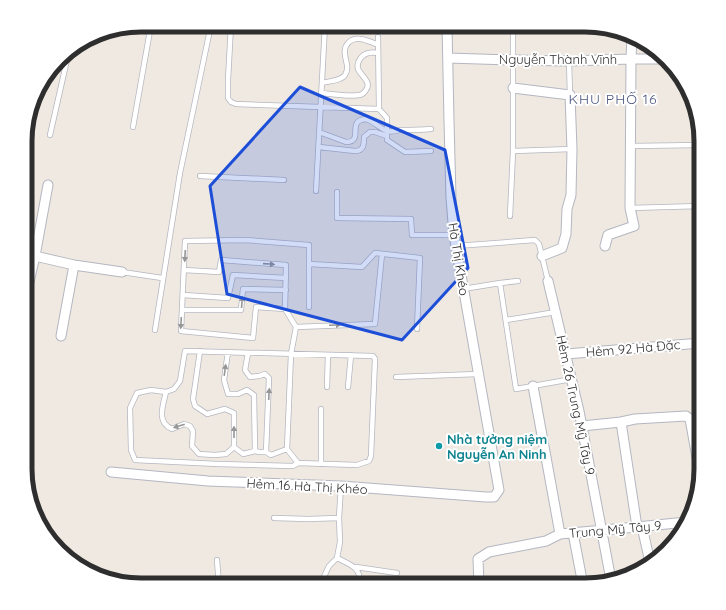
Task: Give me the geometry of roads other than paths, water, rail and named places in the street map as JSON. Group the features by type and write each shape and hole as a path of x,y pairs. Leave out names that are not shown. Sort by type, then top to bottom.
{"street":[{"name":"Hà Thị Khéo","path":"447,32 451,198 454,235 500,490"},
{"path":"604,246 608,235 634,226 630,208 632,43"},
{"name":"Nguyễn Thành Vĩnh","path":"448,58 569,61 657,59"},
{"path":"513,88 570,95 572,149 571,194 567,208 566,234 562,248 542,256"},
{"path":"32,269 48,185"},
{"path":"35,256 74,265 122,272"},
{"path":"61,336 74,265"},
{"name":"Hẻm 26 Trung Mỹ Tây 9","path":"548,281 572,379 611,574"},
{"name":"Hẻm 92 Hà Đặc","path":"566,354 694,344"},
{"path":"533,386 560,534"},
{"path":"582,426 635,419 686,416 690,419 694,441"},
{"path":"621,422 639,527 649,557"},
{"name":"Hẻm 16 Hà Thị Khéo","path":"111,472 208,481 341,486 486,497 494,497 500,490"},
{"name":"Trung Mỹ Tây 9","path":"479,578 478,559 490,552 546,541 560,534 680,523"},
{"path":"573,533 582,578"}],"lane":[{"path":"133,127 150,32"},
{"path":"155,330 162,278 180,173 210,32"},
{"path":"231,32 228,98 231,102 236,104 379,109"},
{"path":"316,191 325,32"},
{"path":"510,216 513,151 513,32"},
{"path":"378,38 379,109 387,118 387,140 405,152 431,151"},
{"path":"322,83 341,79 345,76 348,70 345,49 350,40 362,39 378,45"},
{"path":"321,93 352,96 362,94 368,88 368,85 367,81 357,68 358,63 364,55 369,53 378,53"},
{"path":"50,136 67,61"},
{"path":"569,61 570,95"},
{"path":"320,132 349,142 355,138 356,123 363,119 371,121 387,134"},
{"path":"319,148 359,151 364,145 364,137 370,132 387,134 431,129"},
{"path":"631,146 694,145"},
{"path":"513,151 572,149"},
{"path":"200,176 284,180"},
{"path":"337,192 337,218 411,219 412,235 454,235"},
{"path":"630,208 694,206"},
{"path":"285,309 256,307 254,338 181,331 185,241 245,240 309,245 309,307"},
{"path":"456,246 535,240 539,244 548,281"},
{"path":"309,264 362,267 374,253 420,258 417,329"},
{"path":"296,327 375,324 382,254"},
{"path":"184,270 219,272 221,260 286,265 285,309 296,327 291,354 287,449 298,463"},
{"path":"122,272 162,278"},
{"path":"183,295 228,298 233,275 286,278"},
{"path":"463,289 500,283 518,282"},
{"path":"500,283 516,389 572,379"},
{"path":"182,310 241,310 243,289 286,290"},
{"path":"506,320 556,312"},
{"path":"185,351 291,354 373,356 375,359 371,456 369,461 357,465 298,463 293,466 135,460 131,450 130,408 137,393 151,390 166,392 174,389 180,381 185,351"},
{"path":"166,392 161,417 166,426 172,429 184,424 190,426 193,431 192,446 199,454 226,454 234,447 234,413 225,409 207,414 195,406 194,399 200,351"},
{"path":"228,352 224,380 228,394 238,394 247,390 254,395 255,451"},
{"path":"248,353 245,370 250,377 265,374 269,378 266,452"},
{"path":"327,387 328,355"},
{"path":"348,387 351,356"},
{"path":"396,377 478,374"},
{"path":"321,408 321,464"},
{"path":"234,447 243,454 255,451 266,452 270,455 287,449"},
{"path":"323,578 329,566 337,558 340,542 341,486"},
{"path":"274,518 340,518"},
{"path":"337,558 356,567 396,573"},
{"path":"217,560 218,578"},
{"path":"356,567 361,578"}],"place":[{"name":"Nhà tưởng niệm Nguyễn An Ninh","path":"439,446"}],"district":[{"name":"KHU PHỐ 16","path":"613,99"}]}
